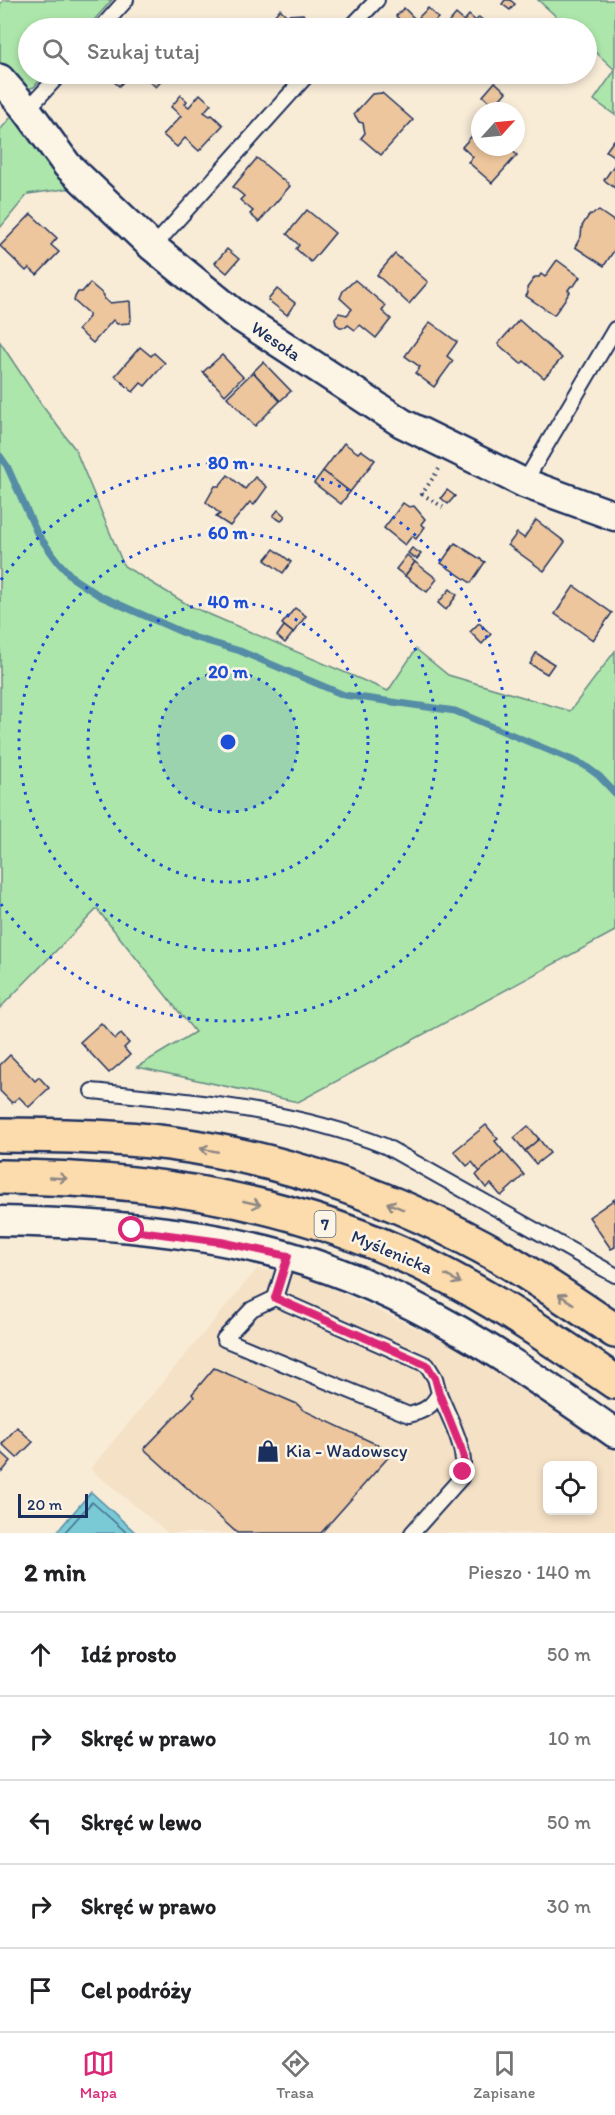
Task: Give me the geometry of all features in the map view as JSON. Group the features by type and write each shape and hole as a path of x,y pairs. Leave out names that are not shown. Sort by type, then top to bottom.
{"highway":[{"name":"7","path":"0,1135 60,1135 167,1143 257,1160 311,1175 403,1209 501,1257 615,1332"},
{"name":"Myślenicka","path":"0,1177 97,1180 182,1189 253,1203 303,1217 380,1244 455,1280 556,1341 615,1382"}],"street":[{"name":"Wesoła","path":"0,79 27,110 67,165 153,247 234,313 402,423 524,483 615,516"},
{"path":"0,1221 72,1223 178,1235 288,1256 368,1286 422,1310 529,1372 615,1433"}],"lane":[{"path":"110,18 126,0"},
{"path":"360,18 377,0"},
{"path":"27,110 51,84"},
{"path":"153,247 299,84"},
{"path":"524,483 615,329"},
{"path":"92,1091 238,1107 285,1116 353,1134 385,1146 615,1275"},
{"path":"275,1298 288,1256"},
{"path":"412,1533 461,1478 463,1472 464,1458 461,1448 435,1378 427,1365 275,1298 252,1308 224,1339 409,1415 421,1412 433,1404 439,1393"}],"path":[{"path":"443,507 422,494 453,449"}],"shaded area":[{"path":"257,1269 303,1275 512,1373 615,1451 615,1533 168,1533 90,1469"}],"green space":[{"path":"4,0 112,0 96,18 18,18 18,83 0,62 0,4"},
{"path":"538,0 615,0 615,70 597,53 597,18 558,18"},
{"path":"615,70 615,115 594,100"},
{"path":"19,84 37,84 34,87 24,90"},
{"path":"11,117 80,187 28,194 0,228 0,130"},
{"path":"0,342 41,404 75,449 124,566 190,606 388,691 416,649 448,675 570,711 615,651 615,931 298,1102 137,1067 195,1032 97,909 0,1008"}],"water":[{"path":"91,1492 136,1533 56,1533"}],"building":[{"path":"505,0 510,0 515,4 510,10 502,4"},
{"path":"404,8 414,18 398,18 396,16"},
{"path":"428,8 438,18 420,18"},
{"path":"280,9 286,15 303,14 305,18 272,18"},
{"path":"493,84 497,84 506,92 497,102 490,102 483,96"},
{"path":"382,93 413,120 381,155 361,138 365,133 363,123 359,122 354,114 372,94"},
{"path":"200,94 211,104 204,112 212,115 223,125 199,151 185,138 177,147 163,135 181,116 171,107 181,95 189,107"},
{"path":"471,137 471,155 462,147"},
{"path":"615,141 615,157 606,151"},
{"path":"516,156 492,183 468,162 473,157"},
{"path":"257,158 290,186 259,222 250,214 253,211 240,200 244,196 233,187"},
{"path":"615,164 615,188 604,180"},
{"path":"307,210 335,233 311,262 296,249 299,245 287,234"},
{"path":"599,211 615,222 615,249 604,266 575,247 581,236 582,226 589,215"},
{"path":"31,214 57,238 51,245 59,252 37,275 29,268 26,271 0,246"},
{"path":"227,249 239,259 227,273 215,263"},
{"path":"395,254 428,282 409,304 377,275"},
{"path":"557,260 580,277 568,290 570,292 554,315 526,296 527,288 535,277 541,274 545,277"},
{"path":"355,280 386,306 382,311 391,319 376,338 360,325 355,330 348,325 340,327 336,324 335,318 339,313 347,315 352,309 340,298 343,291"},
{"path":"90,283 104,295 109,303 130,301 131,320 129,323 117,324 113,320 93,343 78,330 89,314 74,301 78,292 82,292"},
{"path":"277,289 295,303 287,315 268,300"},
{"path":"519,320 562,358 544,378 524,361 521,364 498,344"},
{"path":"430,322 457,342 447,356 453,361 434,387 415,373 420,367 405,356"},
{"path":"140,347 151,356 154,353 165,363 145,386 141,383 133,392 115,376"},
{"path":"222,355 243,377 225,395 203,372"},
{"path":"263,362 291,391 280,401 253,372"},
{"path":"253,372 280,401 255,426 227,397"},
{"path":"344,443 358,453 361,450 375,460 350,492 323,471"},
{"path":"323,471 350,492 341,504 314,483"},
{"path":"228,475 245,489 255,477 267,487 254,505 250,502 230,526 216,517 220,514 206,502 215,486 219,486"},
{"path":"447,490 455,496 448,504 441,498"},
{"path":"403,503 409,507 414,506 425,519 421,524 425,527 416,539 412,536 405,545 384,528"},
{"path":"278,510 285,516 281,521 273,516"},
{"path":"536,520 565,542 544,571 508,545 517,533 524,538"},
{"path":"455,543 485,562 471,583 441,563"},
{"path":"412,548 421,554 417,559 408,553"},
{"path":"274,549 291,562 283,573 265,560"},
{"path":"407,555 415,562 405,576 396,569"},
{"path":"415,562 437,579 427,592 405,576"},
{"path":"574,586 612,613 593,640 555,614"},
{"path":"450,589 457,595 446,610 438,603"},
{"path":"295,608 306,616 293,633 282,624"},
{"path":"479,623 491,634 482,644 470,632"},
{"path":"284,626 293,633 285,643 277,636"},
{"path":"536,653 554,664 547,674 530,664"},
{"path":"101,1023 115,1039 121,1034 129,1043 124,1048 130,1055 109,1073 80,1042"},
{"path":"10,1055 35,1081 39,1077 49,1088 29,1107 19,1097 12,1103 0,1091 0,1065"},
{"path":"486,1125 498,1139 495,1141 503,1151 480,1172 472,1162 467,1166 454,1151"},
{"path":"528,1126 539,1139 525,1151 514,1138"},
{"path":"539,1139 550,1153 536,1164 525,1151"},
{"path":"503,1151 524,1175 501,1196 491,1184 486,1188 476,1175"},
{"path":"615,1199 615,1247 611,1249 589,1217"},
{"name":"Kia - Wadowscy","path":"214,1368 297,1404 303,1410 393,1452 321,1533 237,1533 144,1449 194,1397 192,1394"},
{"path":"17,1427 33,1442 17,1458 2,1444"},
{"path":"0,1451 11,1461 2,1472 0,1470"}],"waterway":[{"path":"0,456 7,466 37,533 58,562 74,579 100,596 193,637 240,651 344,695 455,711 584,765 599,776 615,793"}],"place":[{"name":"Kia - Wadowscy","path":"268,1451"}],"route":[{"path":"132,1230 221,1242 288,1256 275,1298 427,1365 435,1378 461,1448 464,1458 463,1472"}]}
